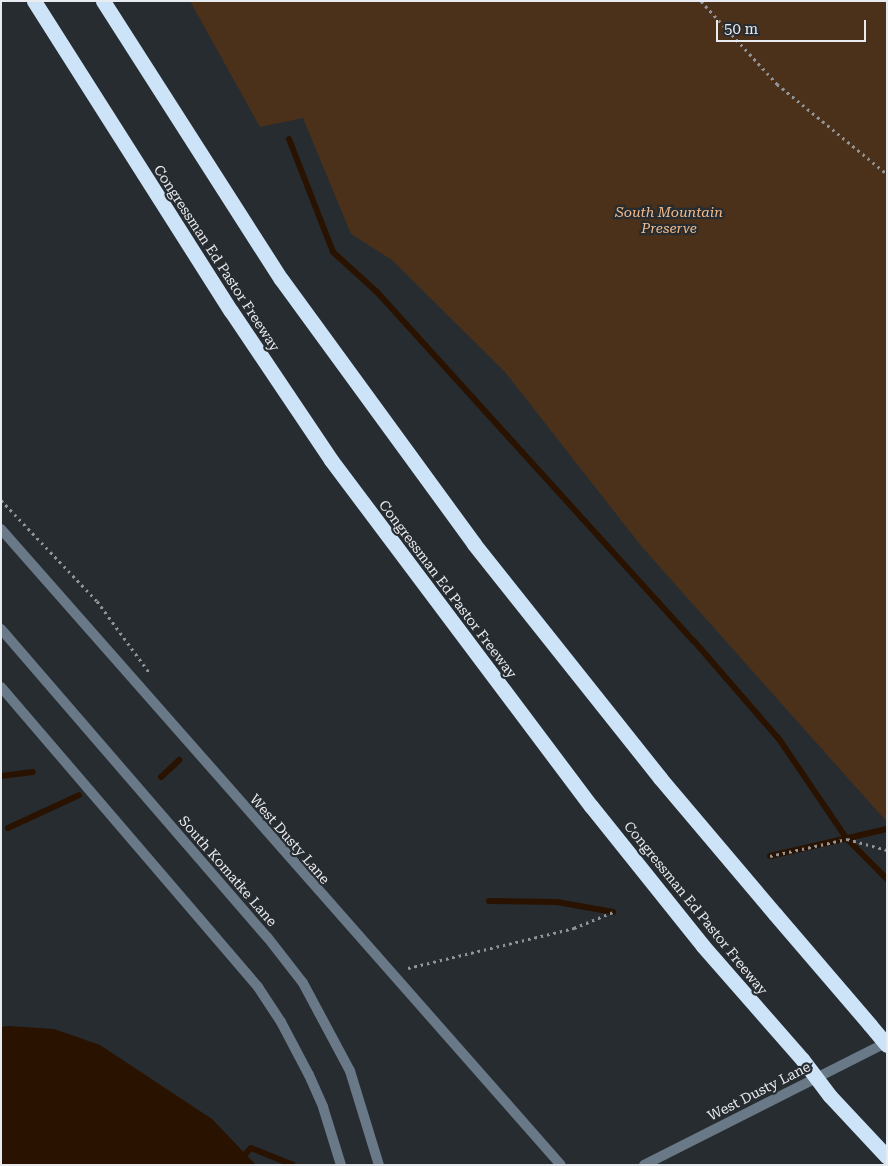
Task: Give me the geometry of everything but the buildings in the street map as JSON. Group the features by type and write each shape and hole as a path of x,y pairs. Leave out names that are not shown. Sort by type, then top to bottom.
{"highway":[{"name":"Congressman Ed Pastor Freeway","path":"34,1 231,311 331,460 591,806 703,946 802,1059 835,1100 887,1157"},
{"path":"103,1 286,286 474,544 660,778 887,1043"},
{"path":"835,1100 879,1165"}],"street":[{"name":"West Dusty Lane","path":"1,529 561,1165"},
{"name":"South Komatke Lane","path":"1,629 268,938 303,983 350,1071 379,1165"},
{"path":"1,687 258,988 282,1022 309,1075 323,1107 340,1165"},
{"name":"West Dusty Lane","path":"644,1165 887,1043"}],"path":[{"path":"701,1 777,84 887,174"},
{"path":"1,500 97,601 154,679"},
{"path":"770,856 846,839 887,850"},
{"path":"402,969 574,928 613,912"}],"green space":[{"name":"South Mountain Preserve","path":"190,1 887,1 887,822 642,547 505,372 392,260 351,234 303,118 260,127"}],"shaded area":[{"path":"1,1027 54,1029 100,1045 212,1119 256,1165 1,1165"}],"waterway":[{"path":"289,139 333,252 377,292 694,641 779,739 847,839 887,879"},
{"path":"161,777 179,760"},
{"path":"1,776 33,772"},
{"path":"8,828 79,795"},
{"path":"770,856 887,829"},
{"path":"489,901 557,902 613,912"},
{"path":"235,1165 251,1148 293,1165"}]}
